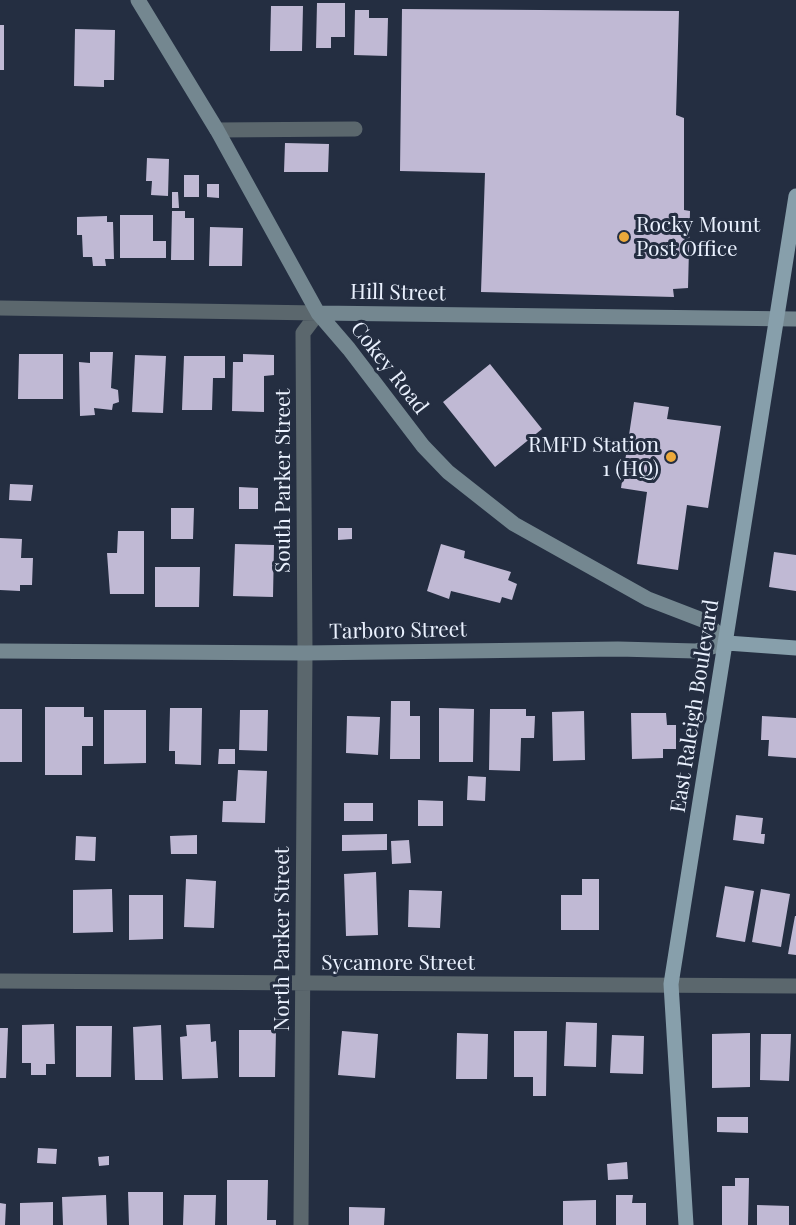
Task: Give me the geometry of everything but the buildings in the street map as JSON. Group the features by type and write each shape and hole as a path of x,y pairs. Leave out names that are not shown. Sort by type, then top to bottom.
{"main road":[{"name":"East Raleigh Boulevard","path":"686,1225 671,984 727,643 796,196"},
{"name":"Tarboro Street","path":"727,643 796,648"}],"street":[{"name":"Cokey Road","path":"138,0 217,130 318,313 349,349 423,446 448,472 514,524 648,599 705,621 727,643"},
{"path":"217,130 355,129"},
{"name":"Hill Street","path":"0,308 796,319"},
{"name":"South Parker Street","path":"305,653 303,333 318,313"},
{"name":"Tarboro Street","path":"0,651 305,653 618,649 696,651 727,643"},
{"name":"North Parker Street","path":"301,1225 305,653"},
{"name":"Sycamore Street","path":"0,981 796,986"}],"place":[{"name":"Rocky Mount Post Office","path":"624,237"},
{"name":"RMFD Station 1 (HQ)","path":"671,457"}]}
